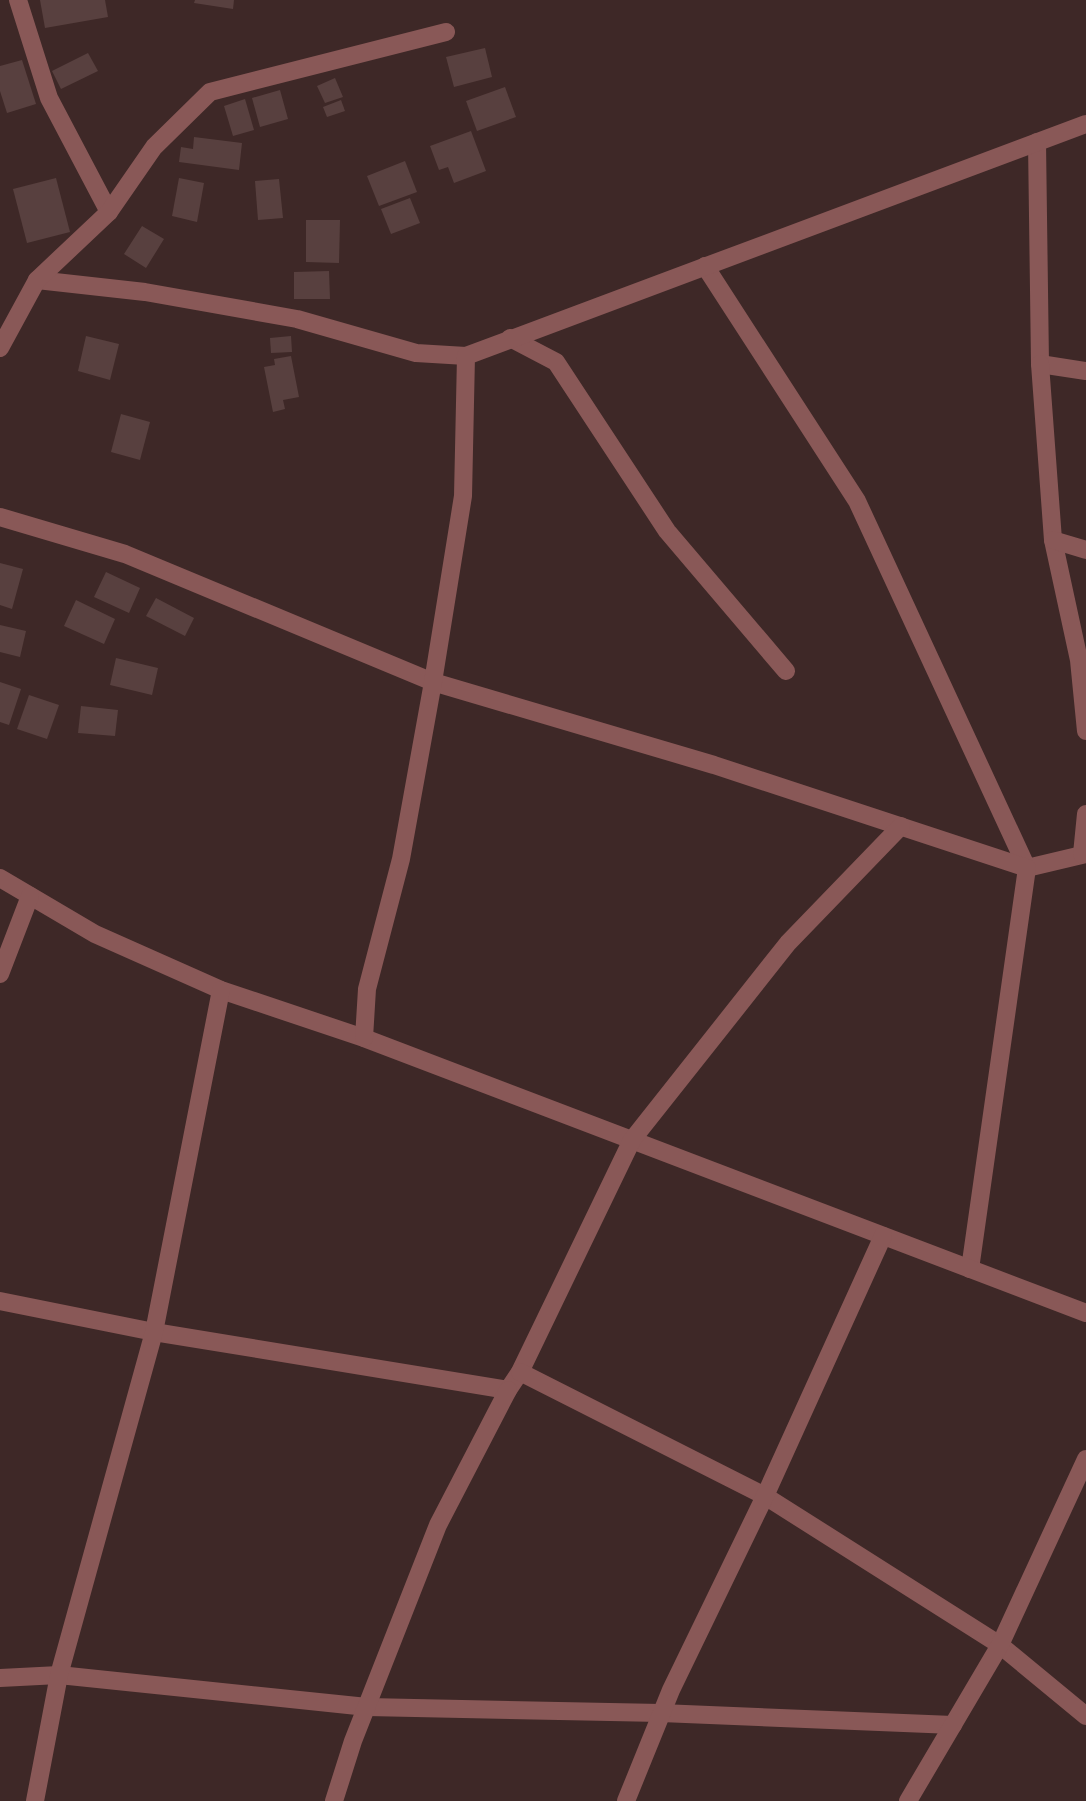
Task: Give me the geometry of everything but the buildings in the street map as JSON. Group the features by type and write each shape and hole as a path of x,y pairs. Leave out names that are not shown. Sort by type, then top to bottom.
{"street":[{"path":"18,0 49,97 110,212"},
{"path":"0,348 37,280 110,212 153,147 210,92 446,32"},
{"path":"37,280 145,292 285,317 416,353 466,356 1086,124"},
{"path":"1037,142 1040,364 1053,540 1079,660 1086,731"},
{"path":"705,266 857,501 1027,868 970,1269"},
{"path":"510,338 556,362 667,531 786,671"},
{"path":"364,1038 366,989 401,859 463,496 466,356"},
{"path":"1040,364 1086,371"},
{"path":"0,517 125,554 433,682 714,765 1027,868 1084,854 1086,814"},
{"path":"1053,540 1086,550"},
{"path":"334,1801 367,1707 438,1525 520,1372 632,1140 788,943 901,826"},
{"path":"0,878 95,934 221,990 364,1038 1086,1313"},
{"path":"0,974 30,896"},
{"path":"35,1801 59,1675 154,1332 221,990"},
{"path":"626,1801 661,1713 765,1496 883,1236"},
{"path":"0,1301 154,1332 508,1390"},
{"path":"520,1372 765,1496 1000,1645 1086,1716"},
{"path":"908,1801 1000,1645 1086,1459"},
{"path":"0,1678 59,1675 367,1707 661,1713 953,1725"}]}
